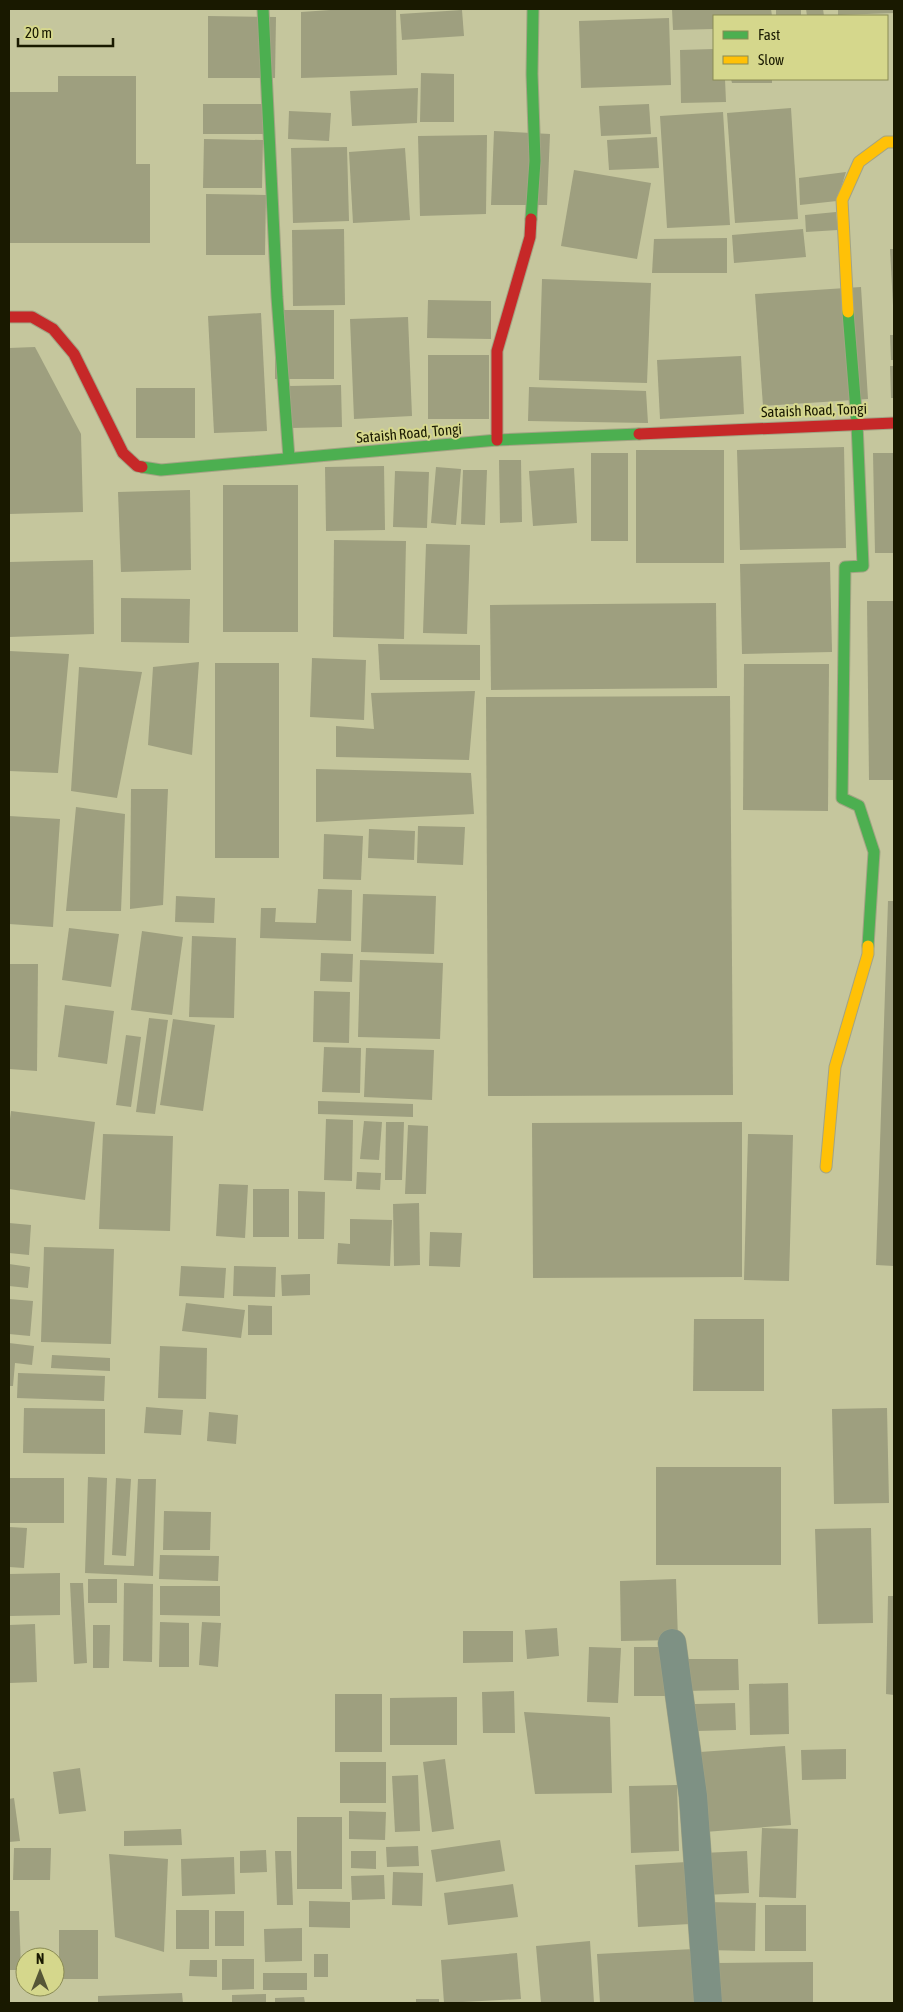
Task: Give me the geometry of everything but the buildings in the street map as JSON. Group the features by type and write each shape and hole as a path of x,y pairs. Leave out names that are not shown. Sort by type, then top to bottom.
{"street":[{"path":"263,9 277,297 289,458"},
{"path":"497,440 497,351 530,237 535,161 532,74 533,9"},
{"path":"826,1166 835,1067 868,954 874,852 859,806 842,798 844,567 863,566 857,423 845,280 842,200 859,162 886,142 894,142"},
{"name":"Sataish Road, Tongi","path":"9,317 32,317 53,330 74,354 123,453 137,466 161,470 497,440 857,423 894,423"},
{"path":"672,1643 693,1796 708,2003"}],"traffic: fast":[{"path":"263,9 277,297 289,458"},
{"path":"531,219 535,161 532,74 533,9"},
{"path":"848,312 857,423 863,566 845,567 842,798 859,806 874,852 868,946"},
{"path":"142,467 161,470 497,440 639,434"}],"traffic: slow":[{"path":"848,312 842,200 859,162 886,142 894,142"},
{"path":"826,1167 835,1067 868,954 868,946"}],"traffic: jam":[{"path":"497,440 497,351 530,237 531,219"},
{"path":"9,317 32,317 53,329 74,354 123,453 137,466 142,467"},
{"path":"639,434 894,423"}]}
